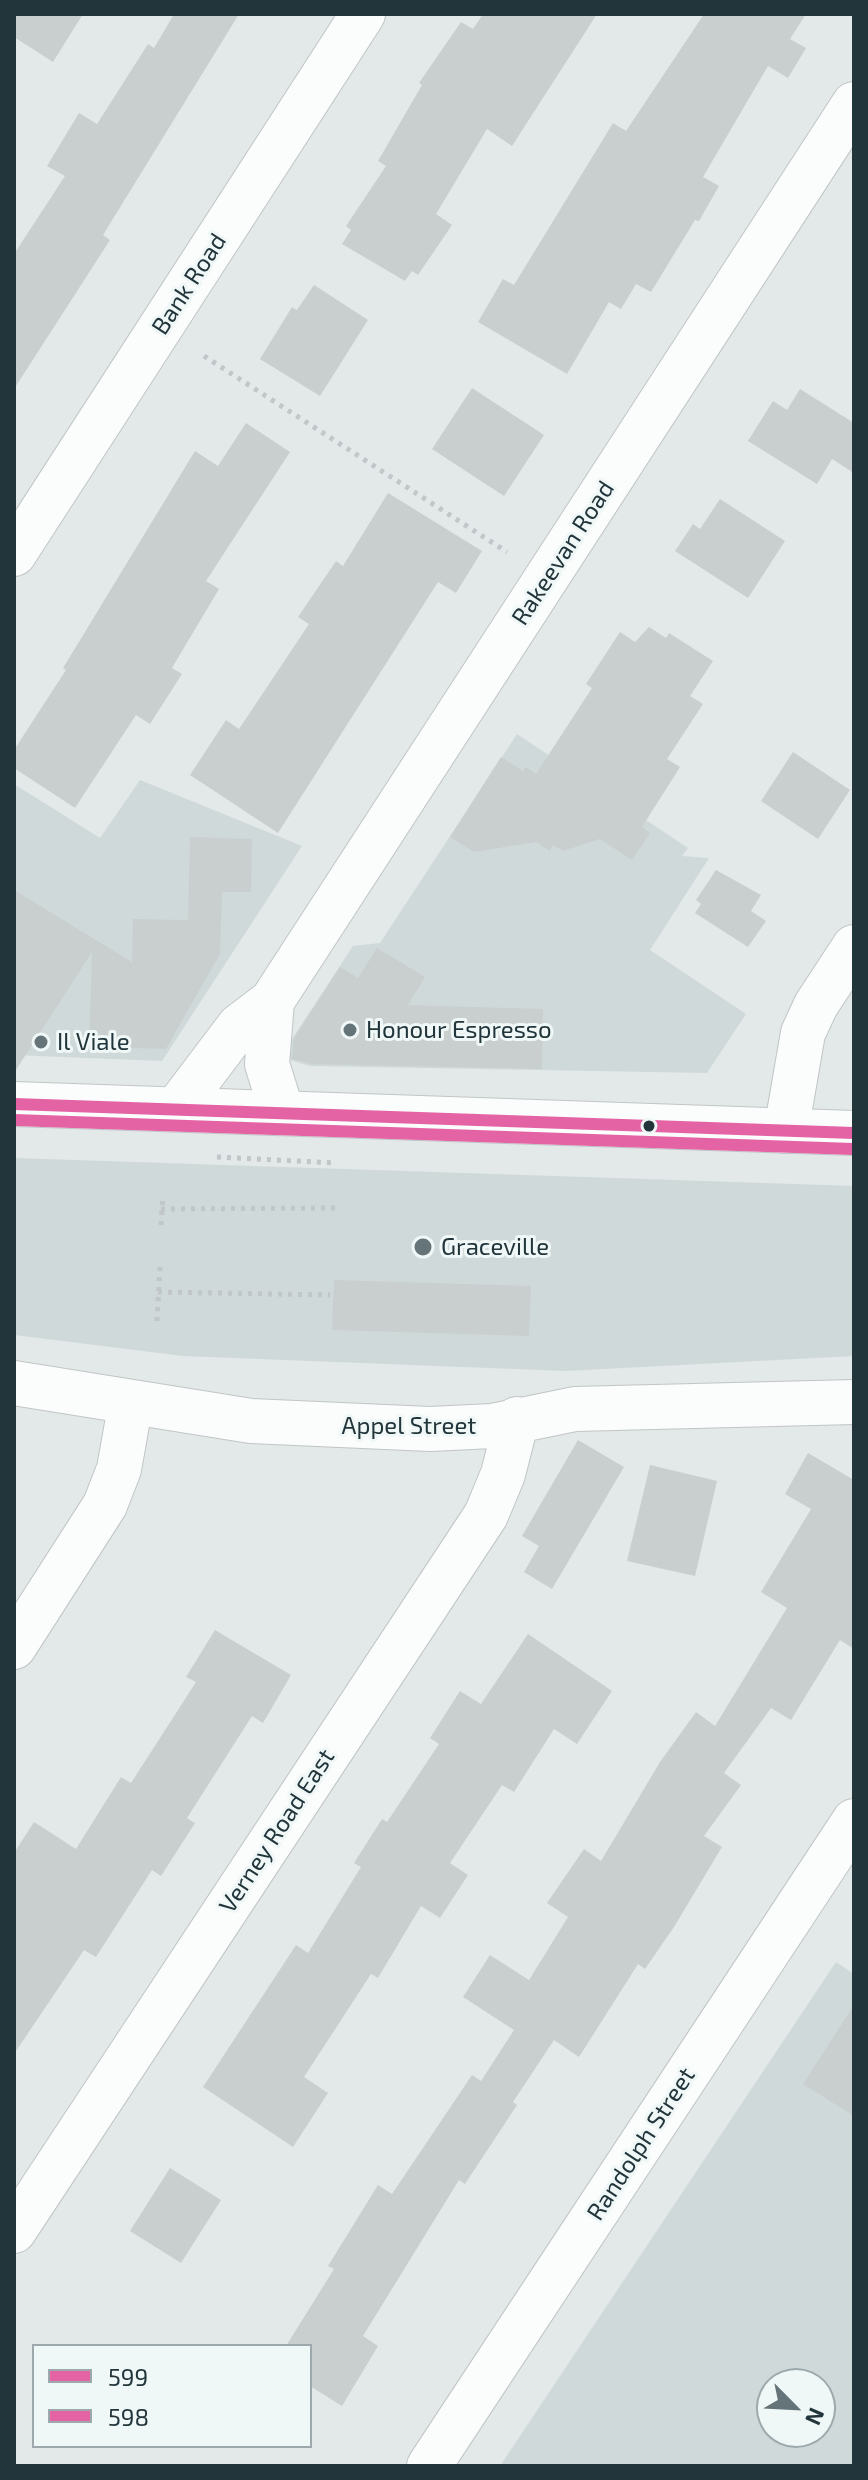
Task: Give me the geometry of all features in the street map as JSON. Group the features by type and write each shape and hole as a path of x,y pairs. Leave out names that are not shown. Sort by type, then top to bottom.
{"street":[{"name":"Bank Road","path":"14,554 363,14"},
{"name":"Rakeevan Road","path":"177,1108 239,1026 272,1001 854,104"},
{"path":"786,1131 803,1033 816,1005 854,947"},
{"name":"Rakeevan Road","path":"272,1001 267,1064 282,1112"},
{"path":"14,1104 854,1133"},
{"name":"Appel Street","path":"14,1383 215,1417 302,1425 463,1429 575,1409 854,1402"},
{"path":"14,1647 105,1505 119,1469 131,1402"},
{"name":"Verney Road East","path":"14,2231 486,1515 503,1474 517,1419"},
{"name":"Randolph Street","path":"429,2466 854,1821"}],"path":[{"path":"204,356 507,552"},
{"path":"215,1157 335,1163"},
{"path":"161,1225 163,1196"},
{"path":"161,1209 335,1208"},
{"path":"157,1321 160,1267"},
{"path":"158,1292 330,1295"}],"shaded area":[{"path":"517,734 688,848 682,856 709,858 650,950 746,1014 707,1073 310,1066 280,1057 353,946 380,943"},
{"path":"140,780 302,846 162,1061 14,1055 14,784 100,838"},
{"path":"14,1158 854,1186 854,1356 565,1371 183,1356 14,1335"},
{"path":"836,1962 854,1974 854,2466 500,2466"}],"building":[{"path":"14,14 83,14 53,62 14,37"},
{"path":"174,14 239,14 103,235 110,240 14,389 14,254 65,176 47,166 79,113 97,124 148,44 154,48"},
{"path":"483,14 597,14 512,146 487,129 436,214 452,225 418,275 412,271 405,281 342,244 351,230 346,226 386,166 378,161 422,85 419,83 461,22 473,29"},
{"path":"704,14 806,14 790,39 806,48 788,78 768,66 703,177 719,186 699,221 695,220 651,292 636,284 621,309 609,302 567,374 478,322 503,279 514,285 613,123 626,131"},
{"path":"314,285 368,320 320,396 260,359 292,307 297,310"},
{"path":"472,388 544,435 504,496 432,449"},
{"path":"800,389 854,423 854,473 832,459 817,484 748,441 773,401 787,410"},
{"path":"246,423 290,452 206,581 219,589 172,668 182,674 150,724 136,715 75,808 14,768 14,750 66,670 63,668 195,451 218,466"},
{"path":"388,493 482,551 456,593 438,582 278,833 190,775 226,720 239,729 309,624 298,617 336,561 343,566"},
{"path":"720,499 785,541 748,598 675,551 693,524 700,529"},
{"path":"649,627 666,638 669,633 713,661 690,696 703,704 667,759 680,767 642,827 650,833 632,860 600,839 563,851 553,845 550,851 536,842 474,852 450,837 501,757 523,771 526,767 536,774 592,688 586,684 620,632 635,642"},
{"path":"793,752 850,790 818,839 761,801"},
{"path":"190,837 252,839 251,892 222,892 220,954 166,1049 89,1047 92,952 14,1073 14,890 132,962 133,919 188,920"},
{"path":"716,870 761,895 751,911 766,921 748,947 695,913 701,904 696,900"},
{"path":"377,948 425,977 408,1005 543,1009 542,1069 311,1064 292,1059 294,1038 340,967 358,978"},
{"path":"334,1280 531,1286 529,1336 332,1330"},
{"path":"578,1440 624,1467 552,1589 524,1572 539,1546 522,1536"},
{"path":"808,1453 854,1480 854,1649 840,1640 791,1720 771,1708 724,1773 741,1785 704,1836 722,1847 674,1927 645,1969 638,1964 579,2057 554,2040 513,2102 517,2105 465,2184 459,2180 363,2336 378,2346 342,2406 312,2387 312,2344 287,2344 334,2269 328,2266 378,2185 392,2194 472,2075 481,2081 514,2030 463,1997 490,1955 529,1980 568,1917 547,1903 584,1849 601,1861 660,1762 696,1712 715,1726 787,1608 761,1592 811,1509 785,1494"},
{"path":"650,1465 717,1481 695,1576 627,1561"},
{"path":"215,1630 291,1675 263,1723 252,1716 187,1818 195,1823 161,1876 152,1870 96,1957 84,1950 14,2054 14,1853 34,1822 76,1849 121,1777 131,1783 196,1682 186,1677"},
{"path":"528,1634 612,1691 577,1744 554,1729 514,1792 502,1785 450,1863 468,1875 440,1918 421,1906 378,1978 371,1974 304,2077 328,2093 293,2147 203,2087 296,1945 308,1953 361,1867 354,1863 382,1819 387,1822 439,1744 430,1738 460,1691 481,1704"},
{"path":"854,2005 854,2116 803,2084"},
{"path":"170,2168 221,2200 181,2263 130,2231"}],"transit line":[{"name":"599","path":"14,1104 854,1133"},
{"name":"598","path":"14,1120 853,1149"}],"place":[{"name":"Honour Espresso","path":"350,1030"},
{"name":"Il Viale","path":"41,1042"},
{"name":"Graceville","path":"423,1247"}]}
